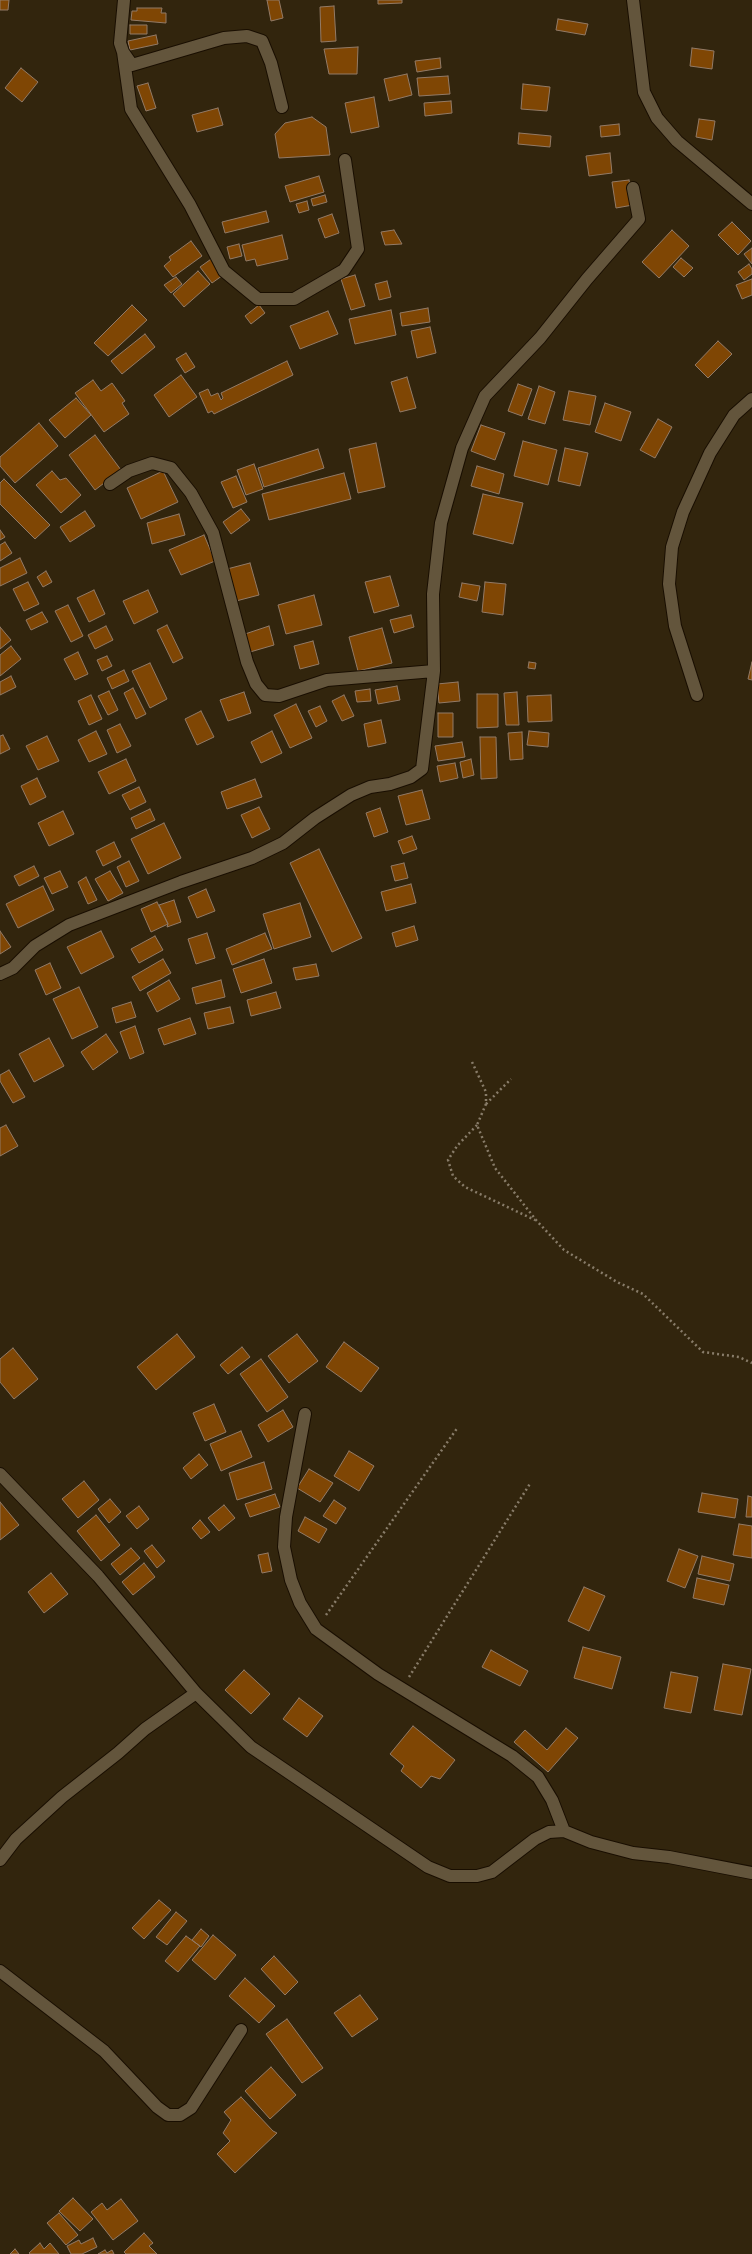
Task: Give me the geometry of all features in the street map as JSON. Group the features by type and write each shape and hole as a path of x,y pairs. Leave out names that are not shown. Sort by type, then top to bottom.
{"street":[{"path":"124,0 120,43 123,52 131,109 190,205 224,271 258,299 294,299 344,270 358,249 345,160"},
{"path":"633,0 644,92 657,118 677,141 752,204"},
{"path":"123,52 132,65 224,38 247,36 262,41 271,62 282,107"},
{"path":"0,974 13,968 35,946 69,925 181,882 252,858 283,843 315,818 351,795 370,787 390,784 411,777 422,769 434,671 433,594 441,523 462,448 485,396 540,338 587,278 639,219 633,188"},
{"path":"697,695 675,626 669,584 672,547 683,512 710,453 734,415 752,399"},
{"path":"110,484 129,471 152,463 171,468 191,493 213,533 247,662 256,684 265,695 279,696 327,680 434,671"},
{"path":"306,1414 286,1516 284,1547 291,1580 300,1603 316,1629 378,1674 512,1756 538,1777 552,1800 564,1831"},
{"path":"0,1474 98,1576 196,1693 251,1747 428,1867 450,1876 477,1876 492,1872 535,1839 549,1832 564,1831 591,1842 632,1853 669,1857 752,1873"},
{"path":"0,1860 16,1839 62,1797 118,1754 145,1729 196,1693"},
{"path":"0,1971 104,2051 157,2107 168,2115 180,2115 191,2108 241,2030"}],"path":[{"path":"472,1062 486,1092 486,1104"},
{"path":"511,1079 486,1104 477,1125 457,1146 448,1160 453,1176 465,1187 536,1220"},
{"path":"477,1125 495,1168 536,1220 564,1250 617,1282 643,1294 703,1352 739,1357 752,1363"},
{"path":"316,1629 458,1427"},
{"path":"402,1689 531,1482"}],"building":[{"path":"0,0 9,0 8,10 0,10"},
{"path":"267,0 279,0 283,18 271,21"},
{"path":"378,0 402,0 402,3 378,4"},
{"path":"334,6 336,41 321,42 320,7"},
{"path":"137,8 162,8 161,13 166,13 166,23 131,20 132,11 137,11"},
{"path":"558,19 588,24 585,35 556,30"},
{"path":"130,25 147,25 147,34 130,34"},
{"path":"156,35 158,44 130,50 128,41"},
{"path":"358,47 357,74 329,74 324,49"},
{"path":"692,48 714,51 712,69 690,66"},
{"path":"440,58 441,68 417,72 415,61"},
{"path":"21,68 38,82 22,102 5,88"},
{"path":"407,74 412,95 389,101 384,79"},
{"path":"448,76 450,94 419,96 417,78"},
{"path":"148,83 156,108 146,111 137,86"},
{"path":"523,84 550,87 547,111 521,109"},
{"path":"374,97 379,127 351,133 345,103"},
{"path":"451,101 452,113 425,116 424,103"},
{"path":"218,108 223,125 197,132 192,115"},
{"path":"312,117 326,127 330,155 279,158 275,134 285,123"},
{"path":"699,119 715,121 712,140 696,137"},
{"path":"619,124 620,135 601,137 600,126"},
{"path":"519,133 551,136 550,147 518,144"},
{"path":"610,153 612,173 589,176 586,156"},
{"path":"319,176 324,192 290,202 285,186"},
{"path":"629,180 633,205 616,208 612,182"},
{"path":"325,195 327,202 313,206 311,199"},
{"path":"307,201 309,210 299,213 296,204"},
{"path":"266,211 269,222 225,233 222,222"},
{"path":"332,214 339,233 325,238 318,219"},
{"path":"732,222 751,241 738,255 718,235"},
{"path":"394,230 402,244 385,245 381,232"},
{"path":"672,230 689,246 659,278 642,262"},
{"path":"282,235 288,259 257,266 255,259 246,261 242,245"},
{"path":"191,241 202,256 173,277 164,266 171,260 169,257"},
{"path":"239,244 242,256 230,259 227,247"},
{"path":"752,248 752,264 744,254"},
{"path":"214,257 226,273 212,283 200,267"},
{"path":"681,258 693,268 684,277 673,267"},
{"path":"749,264 752,269 752,274 744,280 738,272"},
{"path":"198,271 210,284 184,307 173,294"},
{"path":"355,275 365,306 351,310 341,279"},
{"path":"176,277 182,284 171,293 164,285"},
{"path":"752,279 752,295 742,299 736,285"},
{"path":"387,281 391,297 379,300 375,284"},
{"path":"132,305 147,320 108,356 94,343"},
{"path":"259,305 265,313 251,324 245,316"},
{"path":"428,308 430,322 402,326 400,313"},
{"path":"391,310 396,335 355,344 349,319"},
{"path":"328,311 338,334 300,349 290,326"},
{"path":"430,327 436,353 417,358 411,331"},
{"path":"145,334 155,347 122,374 111,361"},
{"path":"718,341 732,354 708,378 695,365"},
{"path":"186,353 195,367 185,373 176,359"},
{"path":"287,361 293,375 214,414 212,411 208,413 199,393 208,389 211,396 218,393 221,400 223,398 221,393"},
{"path":"181,375 197,397 169,417 154,395"},
{"path":"407,377 416,408 400,412 391,382"},
{"path":"93,380 101,391 112,383 125,401 122,403 129,414 104,432 75,393"},
{"path":"518,384 532,389 522,416 508,411"},
{"path":"539,386 555,392 545,424 528,419"},
{"path":"569,391 596,396 590,425 563,420"},
{"path":"76,398 91,415 65,438 49,420"},
{"path":"605,403 631,412 621,441 595,432"},
{"path":"658,419 672,427 655,458 640,450"},
{"path":"39,423 58,446 15,483 0,466 0,457"},
{"path":"481,425 505,433 495,460 471,451"},
{"path":"95,435 121,470 95,490 69,455"},
{"path":"523,441 557,450 548,485 514,476"},
{"path":"376,443 385,487 358,493 349,449"},
{"path":"565,448 588,453 580,486 558,481"},
{"path":"318,449 324,468 264,487 258,468"},
{"path":"254,464 263,489 246,495 237,470"},
{"path":"477,466 504,474 499,494 471,486"},
{"path":"52,471 60,480 66,478 81,495 61,513 36,485"},
{"path":"163,471 178,502 141,519 127,488"},
{"path":"344,473 351,499 269,520 262,494"},
{"path":"236,476 247,502 233,508 221,482"},
{"path":"4,479 50,525 35,539 0,504 0,483"},
{"path":"483,494 523,503 513,544 473,534"},
{"path":"241,509 250,520 231,534 223,522"},
{"path":"85,511 95,526 70,542 60,527"},
{"path":"179,514 185,535 152,544 147,523"},
{"path":"0,530 5,537 0,540"},
{"path":"204,535 215,561 181,575 169,550"},
{"path":"5,542 12,553 0,561 0,545"},
{"path":"20,558 27,573 0,586 0,568"},
{"path":"250,563 259,595 236,601 227,569"},
{"path":"46,571 52,582 43,587 37,577"},
{"path":"390,576 399,606 374,613 365,582"},
{"path":"28,582 39,604 24,611 13,589"},
{"path":"485,582 506,584 503,615 482,612"},
{"path":"462,583 480,586 477,601 459,597"},
{"path":"94,590 105,614 89,622 77,598"},
{"path":"148,590 158,612 134,624 123,601"},
{"path":"314,595 322,625 286,634 278,605"},
{"path":"68,605 83,636 71,642 55,611"},
{"path":"42,612 48,622 31,630 26,620"},
{"path":"411,615 414,627 394,633 390,620"},
{"path":"167,625 183,658 173,663 157,630"},
{"path":"106,626 113,640 95,649 88,635"},
{"path":"269,626 274,645 250,652 245,634"},
{"path":"0,627 11,640 0,649"},
{"path":"382,628 392,663 358,671 349,637"},
{"path":"313,641 319,664 300,669 294,646"},
{"path":"11,646 21,659 0,676 0,655"},
{"path":"78,652 88,674 75,680 64,659"},
{"path":"107,656 112,666 102,671 97,660"},
{"path":"529,662 536,663 535,669 528,668"},
{"path":"752,662 752,680 748,679"},
{"path":"150,663 167,699 150,708 132,671"},
{"path":"124,670 129,681 112,689 107,678"},
{"path":"11,676 16,687 0,695 0,682"},
{"path":"458,682 460,701 439,703 437,684"},
{"path":"397,686 400,700 378,704 375,690"},
{"path":"133,688 146,714 136,719 124,693"},
{"path":"370,689 371,701 357,702 355,691"},
{"path":"109,691 118,710 108,715 98,696"},
{"path":"244,692 251,713 228,721 220,700"},
{"path":"517,692 519,725 506,725 504,693"},
{"path":"477,694 498,694 498,727 477,728"},
{"path":"91,695 102,719 89,725 78,701"},
{"path":"344,695 354,716 342,721 332,701"},
{"path":"551,695 552,721 528,722 527,696"},
{"path":"296,704 312,738 290,748 274,715"},
{"path":"320,706 327,721 316,727 308,711"},
{"path":"201,711 214,737 197,745 185,719"},
{"path":"438,713 453,713 453,737 438,737"},
{"path":"381,720 386,743 368,747 364,724"},
{"path":"120,724 131,746 117,753 107,730"},
{"path":"96,731 107,754 89,762 78,740"},
{"path":"272,731 282,753 261,763 251,742"},
{"path":"529,731 549,733 548,747 527,745"},
{"path":"522,732 523,759 510,760 508,733"},
{"path":"3,735 10,749 0,754 0,736"},
{"path":"47,736 59,761 38,770 26,746"},
{"path":"480,737 496,737 497,778 481,779"},
{"path":"462,742 465,757 438,761 435,746"},
{"path":"126,759 136,781 109,794 98,772"},
{"path":"471,759 474,775 463,778 460,762"},
{"path":"455,763 458,778 440,782 437,766"},
{"path":"37,778 46,797 30,805 21,786"},
{"path":"255,779 262,797 227,809 221,792"},
{"path":"139,787 146,802 130,810 122,795"},
{"path":"422,790 430,819 406,825 398,796"},
{"path":"259,807 270,829 252,838 241,815"},
{"path":"380,808 388,832 374,837 366,813"},
{"path":"150,809 155,820 136,829 131,818"},
{"path":"63,811 74,834 49,846 38,823"},
{"path":"164,823 181,858 148,874 131,839"},
{"path":"412,836 417,849 403,854 398,841"},
{"path":"114,842 121,857 103,866 96,851"},
{"path":"319,849 362,938 332,952 290,863"},
{"path":"129,861 139,881 126,887 117,867"},
{"path":"404,863 408,878 395,881 391,866"},
{"path":"34,866 39,876 19,886 14,876"},
{"path":"60,871 68,887 52,894 44,878"},
{"path":"110,871 123,893 108,901 95,879"},
{"path":"86,877 97,900 88,904 78,882"},
{"path":"411,884 416,903 386,911 381,892"},
{"path":"43,886 54,910 18,928 6,904"},
{"path":"206,889 215,911 197,918 188,897"},
{"path":"174,900 181,922 167,927 168,924 159,905"},
{"path":"157,902 168,924 151,932 141,909"},
{"path":"300,903 311,937 274,949 263,914"},
{"path":"414,926 418,940 396,947 392,933"},
{"path":"0,931 11,947 0,954"},
{"path":"101,931 114,957 81,974 67,947"},
{"path":"207,933 215,958 196,964 188,939"},
{"path":"265,933 272,949 232,965 226,949"},
{"path":"155,936 163,950 139,963 131,949"},
{"path":"163,959 171,973 140,991 132,977"},
{"path":"264,959 272,983 241,993 233,969"},
{"path":"50,963 61,988 46,995 35,970"},
{"path":"316,964 319,976 296,980 293,968"},
{"path":"169,980 180,999 157,1012 147,993"},
{"path":"221,980 225,997 196,1004 192,988"},
{"path":"79,987 98,1027 72,1039 53,999"},
{"path":"276,992 281,1008 251,1016 247,1000"},
{"path":"131,1002 136,1017 116,1023 112,1008"},
{"path":"230,1007 234,1023 208,1029 204,1013"},
{"path":"190,1018 196,1034 164,1045 158,1029"},
{"path":"135,1026 144,1053 130,1059 120,1032"},
{"path":"106,1034 118,1052 93,1070 81,1052"},
{"path":"49,1038 64,1066 34,1082 19,1054"},
{"path":"9,1070 25,1097 13,1103 0,1081 0,1075"},
{"path":"6,1125 18,1146 0,1156 0,1128"},
{"path":"177,1334 195,1357 156,1390 137,1367"},
{"path":"297,1334 318,1361 289,1383 268,1356"},
{"path":"344,1342 379,1368 361,1392 326,1367"},
{"path":"242,1347 250,1357 228,1374 220,1365"},
{"path":"13,1348 38,1379 14,1399 0,1382 0,1359"},
{"path":"261,1359 288,1397 267,1412 240,1374"},
{"path":"214,1404 226,1432 205,1441 193,1413"},
{"path":"283,1410 293,1427 268,1442 258,1425"},
{"path":"241,1431 252,1457 221,1471 210,1444"},
{"path":"349,1451 374,1466 359,1491 334,1476"},
{"path":"199,1454 208,1465 191,1479 183,1468"},
{"path":"264,1462 272,1489 237,1500 229,1473"},
{"path":"309,1469 333,1483 320,1502 297,1488"},
{"path":"84,1481 99,1500 78,1518 62,1499"},
{"path":"702,1493 738,1499 735,1518 698,1512"},
{"path":"275,1494 280,1507 250,1517 245,1504"},
{"path":"748,1496 752,1497 752,1517 746,1517"},
{"path":"110,1499 121,1512 109,1523 98,1509"},
{"path":"334,1500 346,1508 336,1524 323,1516"},
{"path":"0,1502 19,1525 0,1540"},
{"path":"224,1505 235,1518 219,1531 208,1518"},
{"path":"139,1506 149,1519 137,1529 126,1516"},
{"path":"96,1515 120,1545 101,1561 77,1531"},
{"path":"305,1517 327,1529 319,1543 298,1531"},
{"path":"200,1520 210,1532 201,1539 192,1528"},
{"path":"739,1524 752,1526 752,1558 733,1555"},
{"path":"152,1545 165,1561 157,1568 144,1551"},
{"path":"131,1548 140,1558 120,1575 111,1564"},
{"path":"679,1549 698,1556 685,1588 667,1581"},
{"path":"268,1553 272,1571 262,1573 258,1555"},
{"path":"702,1556 734,1564 730,1581 698,1574"},
{"path":"144,1563 155,1577 133,1595 122,1582"},
{"path":"51,1573 68,1594 44,1613 28,1592"},
{"path":"697,1578 729,1585 724,1605 693,1598"},
{"path":"584,1587 605,1596 589,1631 568,1621"},
{"path":"583,1647 621,1657 612,1689 574,1678"},
{"path":"491,1650 528,1671 520,1686 482,1667"},
{"path":"723,1664 751,1669 742,1715 714,1710"},
{"path":"244,1670 270,1694 251,1714 225,1690"},
{"path":"671,1672 698,1677 691,1713 664,1708"},
{"path":"299,1698 323,1716 307,1737 283,1719"},
{"path":"413,1726 455,1760 440,1779 431,1776 421,1788 401,1771 404,1766 390,1754"},
{"path":"566,1728 578,1738 548,1772 514,1742 525,1730 547,1750"},
{"path":"159,1900 171,1910 144,1939 132,1928"},
{"path":"176,1912 187,1921 167,1945 156,1937"},
{"path":"201,1929 209,1936 201,1947 192,1940"},
{"path":"213,1935 236,1955 215,1980 192,1960"},
{"path":"186,1936 200,1946 178,1972 165,1961"},
{"path":"274,1956 298,1982 285,1995 261,1969"},
{"path":"245,1978 275,2006 259,2023 229,1996"},
{"path":"360,1995 378,2019 352,2037 334,2013"},
{"path":"287,2019 323,2068 302,2083 266,2034"},
{"path":"271,2067 296,2095 270,2119 245,2091"},
{"path":"241,2097 273,2131 277,2133 235,2173 217,2154 230,2141 223,2133 231,2120 224,2112"},
{"path":"73,2198 93,2219 80,2231 59,2211"},
{"path":"121,2199 138,2221 113,2240 91,2212 102,2203 107,2210"},
{"path":"59,2213 78,2235 66,2245 47,2223"},
{"path":"144,2233 153,2243 149,2246 157,2254 126,2254 124,2252"},
{"path":"93,2238 97,2247 82,2254 71,2254 67,2246 79,2240 81,2244"},
{"path":"40,2243 44,2249 50,2243 59,2254 29,2253"},
{"path":"15,2249 19,2254 10,2254"},
{"path":"105,2250 107,2253 112,2250 114,2254 98,2254"}]}
